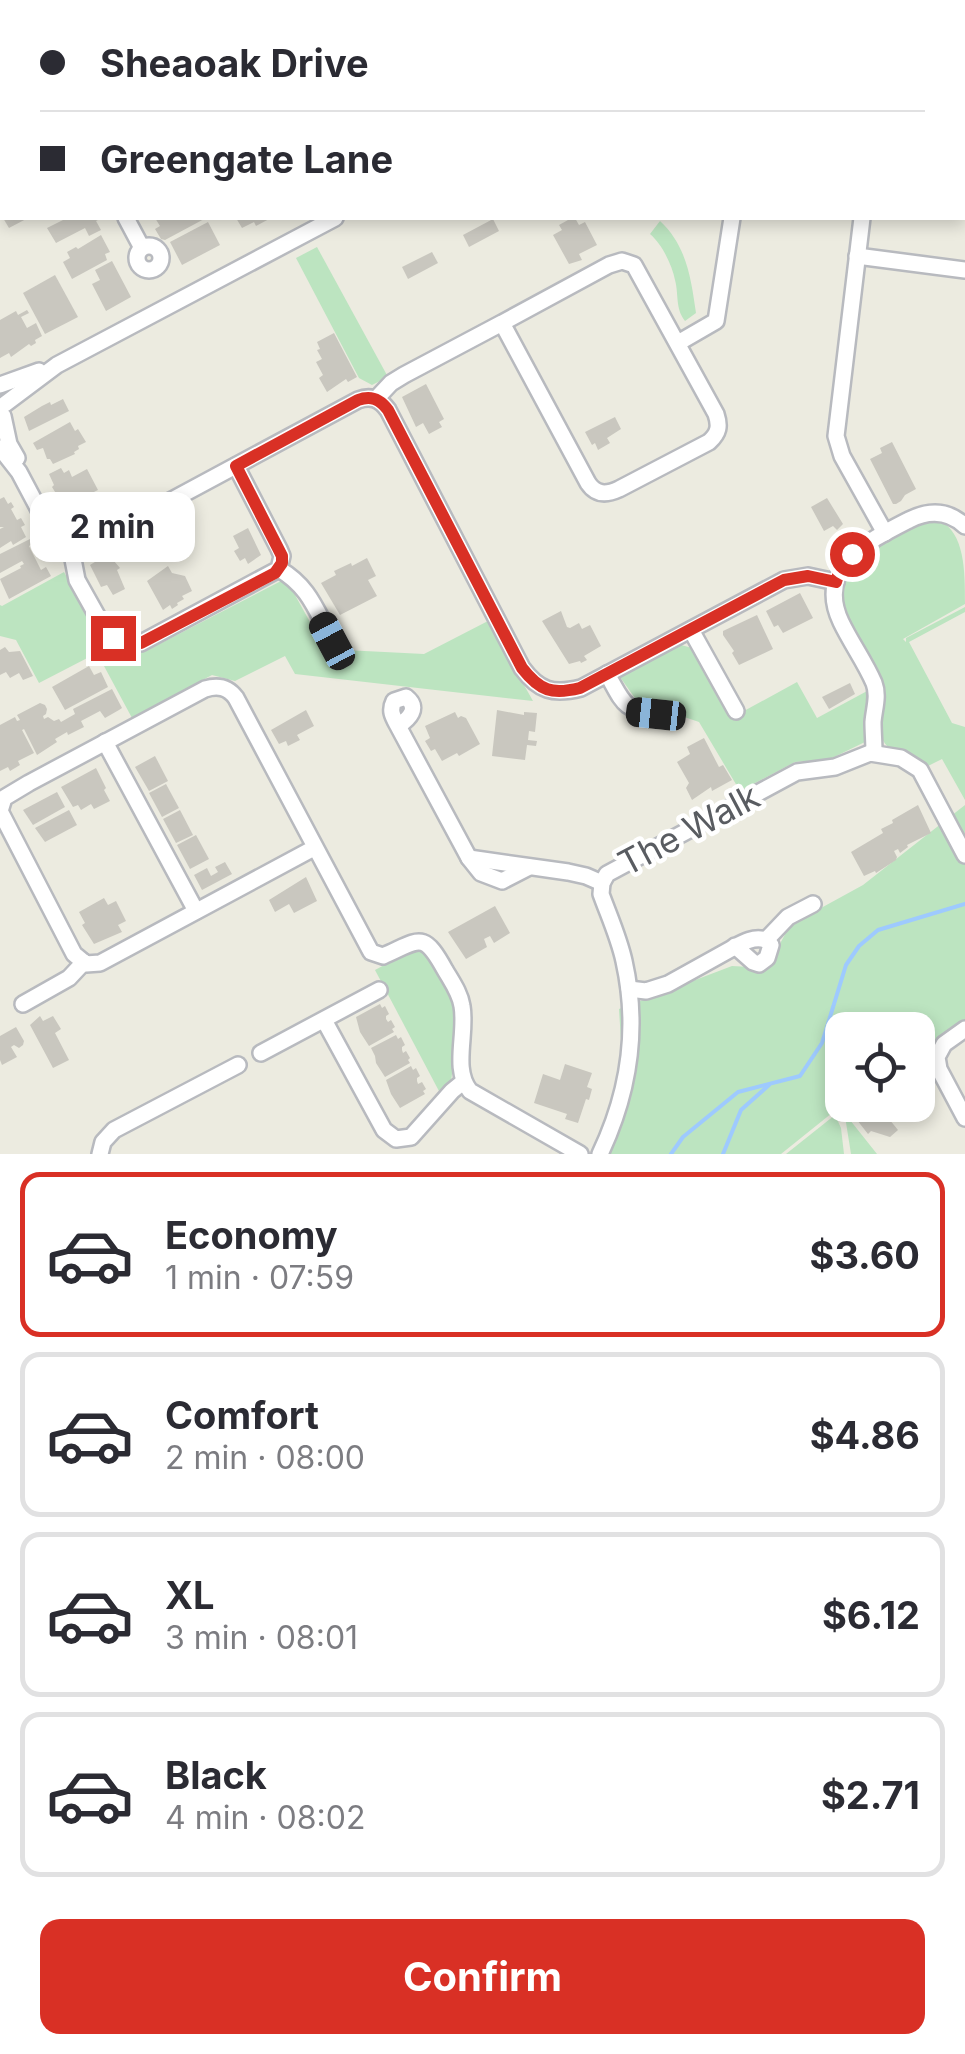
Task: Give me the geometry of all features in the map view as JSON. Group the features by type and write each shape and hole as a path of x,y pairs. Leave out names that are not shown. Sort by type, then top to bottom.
{"street":[{"path":"127,220 142,248"},
{"path":"678,343 711,325 718,316 732,220"},
{"path":"862,220 836,436 842,456 885,533"},
{"path":"19,472 2,403 58,365 309,224"},
{"path":"858,256 965,270"},
{"path":"376,399 404,375 609,265 628,262 640,270 716,414 717,433 709,442 619,489 604,494 591,488 502,323"},
{"path":"0,448 19,472 54,538 71,549 81,548 358,400 376,399 388,410 522,668 534,684 547,689 566,692 580,688 792,578 808,576 836,582"},
{"path":"71,549 77,580 113,638 141,643 189,619 278,569 282,556 236,466"},
{"path":"965,526 946,514 926,513 885,533 852,554 839,572 834,596 838,616 876,688 874,753 901,758 920,770 965,854"},
{"path":"278,569 305,589 332,641"},
{"path":"691,630 736,711"},
{"path":"607,674 629,708 656,714"},
{"path":"314,848 93,964 84,962 71,948 2,819 2,797 206,689 226,688 236,698 371,952 384,956 414,941 423,942 434,951 457,991 462,1008 461,1074 470,1092 580,1154"},
{"path":"398,726 469,858 568,872 602,883"},
{"path":"105,742 196,910"},
{"name":"The Walk","path":"600,1154 618,1112 627,1074 632,1020 618,939 602,898 602,883 613,869 786,778 874,753"},
{"path":"766,940 788,917 814,904"},
{"path":"629,990 646,991 668,984 735,946 753,939 766,940 771,945 764,962 759,964 735,946"},
{"path":"23,1004 70,978 84,962"},
{"path":"261,1053 379,990"},
{"path":"324,1020 392,1146 411,1137 463,1082"},
{"path":"965,1029 940,1048 936,1057 965,1118"},
{"path":"100,1154 103,1142 114,1130 238,1065"}],"green space":[{"path":"660,221 682,252 690,276 696,313 685,321 678,306 672,268 650,234"},
{"path":"317,247 388,377 372,385 359,378 296,258"},
{"path":"939,520 948,526 959,544 965,604 903,639 906,642 906,638 965,607 965,612 909,642 952,723 965,727 965,800 942,759 926,767 884,743 880,727 882,684 850,619 843,593 848,572 867,554 909,529"},
{"path":"64,572 98,635 121,651 144,652 281,581 290,586 325,649 424,654 488,621 533,701 295,674 285,656 235,681 212,675 132,718 97,653 39,683 16,640 0,636 0,605"},
{"path":"681,645 696,649 733,717 797,682 817,718 869,690 865,742 830,759 795,762 740,791 699,722 637,701 620,677"},
{"path":"965,805 965,1030 935,1050 935,1012 825,1012 825,1119 781,1154 598,1154 624,1089 619,1009 732,966 767,968 790,925 863,885"},
{"path":"416,948 429,953 453,999 458,1034 451,1081 440,1093 375,970"},
{"path":"826,1122 838,1122 844,1154 786,1154"},
{"path":"846,1122 852,1122 877,1154 851,1154"}],"building":[{"path":"4,220 24,220 9,228"},
{"path":"63,220 98,220 101,230 89,236 85,228 56,243 47,228"},
{"path":"156,220 202,220 165,240 155,229 160,226"},
{"path":"237,220 267,220 256,226 254,222 242,228"},
{"path":"491,220 499,231 469,247 463,235"},
{"path":"568,220 576,220 579,225 585,222 597,245 579,254 582,260 569,264 553,235 562,230 559,225"},
{"path":"208,222 220,245 182,265 170,242"},
{"path":"101,235 110,252 105,254 107,260 72,279 63,262 70,258 67,252"},
{"path":"432,252 438,263 408,279 402,267"},
{"path":"112,261 131,297 106,311 92,284 100,280 95,270"},
{"path":"55,275 78,317 45,334 23,293"},
{"path":"27,310 29,313 21,317 27,328 36,323 42,336 11,357 9,353 0,358 0,320"},
{"path":"334,333 357,377 348,382 346,379 327,392 319,378 323,375 316,362 322,359 317,342"},
{"path":"426,384 444,419 439,422 442,427 429,434 423,423 416,427 402,397"},
{"path":"63,399 69,411 29,431 24,417"},
{"path":"615,417 621,429 598,450 585,432"},
{"path":"70,422 86,442 78,446 75,454 53,464 43,448 37,450 33,443"},
{"path":"892,442 916,489 896,504 870,459"},
{"path":"61,468 64,473 69,470 72,477 87,469 98,490 69,504 66,497 60,500 49,474"},
{"path":"97,494 103,507 98,510 100,515 71,530 67,522 64,524 61,518 71,513 68,507"},
{"path":"4,497 14,507 11,509 17,520 21,518 25,525 21,527 26,537 0,548 0,529 4,527 0,527 0,499"},
{"path":"827,498 843,524 837,530 833,526 824,531 811,507"},
{"path":"248,528 261,555 248,564 245,558 240,561 234,551 239,548 233,536"},
{"path":"30,539 29,546 41,570 46,567 51,576 9,599 0,579 24,564 22,561 0,573 0,554"},
{"path":"108,554 120,568 117,570 125,589 113,595 107,585 101,587 90,565"},
{"path":"367,558 376,576 368,580 377,596 340,615 321,583 336,575 334,571"},
{"path":"168,566 172,573 185,576 192,591 172,609 170,605 163,610 147,581"},
{"path":"800,593 813,618 783,633 778,625 774,627 766,611"},
{"path":"561,611 567,627 579,623 582,629 590,625 601,646 584,656 587,660 581,663 569,664 542,621"},
{"path":"757,615 773,649 739,665 723,631"},
{"path":"5,647 9,652 20,651 33,676 23,680 19,673 10,678 6,672 0,675 0,650"},
{"path":"89,666 94,675 101,672 108,687 65,710 52,687"},
{"path":"850,683 855,694 829,709 822,697"},
{"path":"112,689 122,708 105,718 100,711 81,721 84,727 55,739 57,742 37,755 22,730 34,753 18,761 20,765 10,771 8,767 0,771 0,725 15,717 20,720 17,715 40,703 47,709 44,719 61,722 75,714 73,709"},
{"path":"306,710 314,726 297,735 300,740 288,746 286,741 279,744 271,730"},
{"path":"497,710 537,713 535,732 529,731 528,740 537,741 536,746 527,745 525,760 492,756"},
{"path":"455,712 458,718 466,718 480,744 442,761 425,741 430,738 425,726"},
{"path":"704,738 719,767 723,765 732,780 712,791 711,787 692,800 686,788 689,783 677,762 690,754 687,747"},
{"path":"155,756 168,781 149,791 135,767"},
{"path":"96,768 110,801 94,809 91,804 81,810 78,805 73,807 61,787"},
{"path":"166,784 179,808 162,817 149,793"},
{"path":"57,792 65,807 33,825 23,810"},
{"path":"918,805 931,833 900,853 898,849 894,851 896,860 864,876 851,852"},
{"path":"69,810 77,825 45,842 35,828"},
{"path":"180,810 193,835 176,843 163,819"},
{"path":"196,835 209,859 190,869 177,845"},
{"path":"225,862 232,874 202,890 194,875 207,868 211,876 218,872 215,867"},
{"path":"306,877 317,901 294,913 289,904 275,912 269,900"},
{"path":"104,898 108,905 116,901 126,921 118,925 122,932 94,944 79,912"},
{"path":"495,906 510,933 494,943 490,936 484,939 487,947 466,959 448,932"},
{"path":"380,1004 389,1014 386,1019 391,1020 394,1032 369,1046 356,1017"},
{"path":"40,1016 43,1021 53,1016 61,1029 55,1033 69,1060 53,1068 30,1025"},
{"path":"16,1027 23,1045 11,1047 17,1057 2,1065 0,1036"},
{"path":"396,1035 405,1045 402,1050 410,1063 385,1077 371,1048"},
{"path":"565,1064 592,1073 587,1087 592,1089 589,1100 586,1099 578,1123 565,1119 567,1114 534,1103 543,1074 560,1080"},
{"path":"411,1066 420,1076 417,1081 422,1082 425,1094 400,1108 386,1080"},
{"path":"859,1122 891,1122 898,1130 890,1137 871,1131 868,1134"}],"waterway":[{"path":"671,1154 683,1137 738,1092 800,1076 822,1043 846,965 859,946 878,930 965,904"},
{"path":"723,1154 741,1110 769,1085"}],"route":[{"path":"113,638 122,643 141,643 275,573 282,556 236,466 367,398 380,401 388,410 522,668 534,684 547,689 566,692 580,688 784,580 808,576 836,582 852,554"}]}
